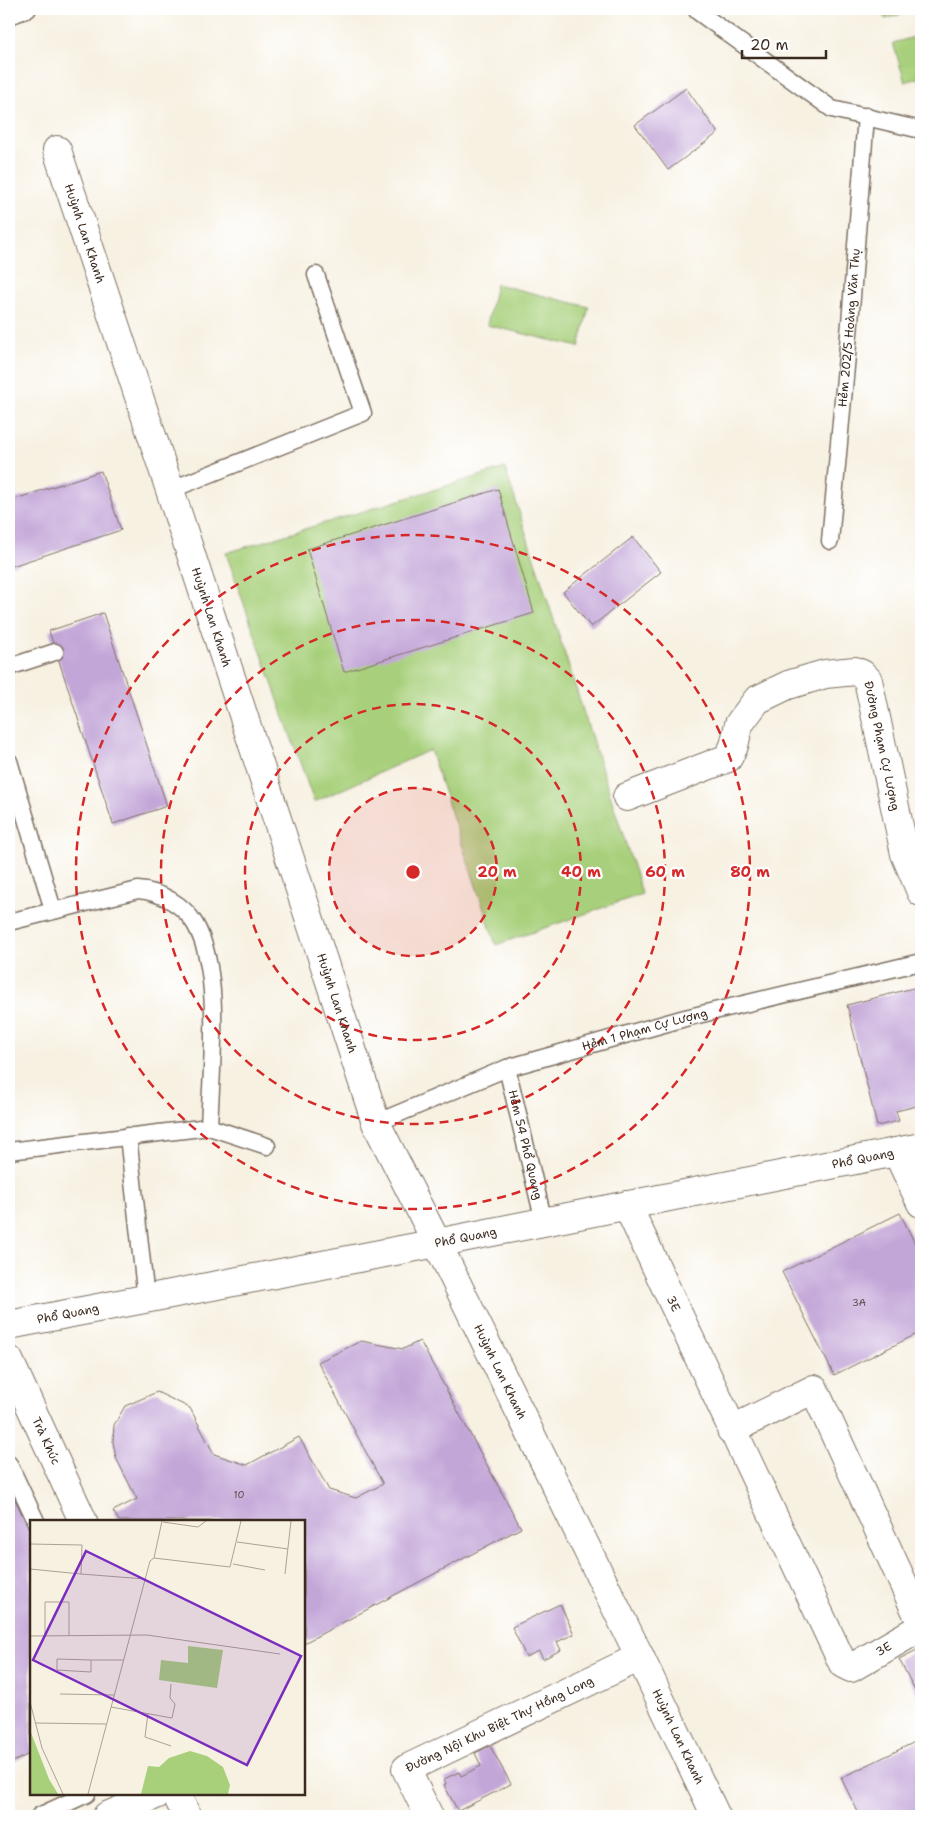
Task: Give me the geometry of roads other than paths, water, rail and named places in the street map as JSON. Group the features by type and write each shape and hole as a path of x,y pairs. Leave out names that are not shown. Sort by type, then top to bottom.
{"street":[{"name":"Huỳnh Lan Khanh","path":"57,150 376,1123 437,1243 716,1816"},
{"name":"Đường Phạm Cự Lượng","path":"627,797 728,758 734,746 738,724 757,700 788,685 825,674 855,671 862,674 868,680 913,851 921,892"},
{"name":"Phổ Quang","path":"9,1324 437,1243 909,1149"},
{"path":"909,1149 921,1203"},
{"name":"3E","path":"627,1205 732,1430 842,1664 851,1668 918,1629 920,1620 814,1390 732,1430"},
{"name":"Trà Khúc","path":"9,1360 83,1520"},
{"name":"Đường Nội Khu Biệt Thự Hồng Long","path":"429,1816 406,1769 640,1657"},
{"path":"107,1816 156,1795"},
{"path":"176,1795 187,1816"}],"lane":[{"path":"9,16 28,9"},
{"path":"697,11 832,109 921,130"},
{"name":"Hẻm 202/5 Hoàng Văn Thụ","path":"830,541 866,116"},
{"path":"170,490 363,413 316,275"},
{"path":"9,667 55,652"},
{"path":"9,760 53,910"},
{"path":"9,922 138,890 153,891 175,902 194,923 207,954 211,981 213,1029 209,1126"},
{"name":"Hẻm 1 Phạm Cự Lượng","path":"376,1123 507,1068 685,1018 921,962"},
{"name":"Hẻm 54 Phổ Quang","path":"507,1068 544,1222"},
{"path":"9,1151 209,1126 267,1146"},
{"path":"128,1136 146,1299"},
{"path":"9,1464 36,1520"},
{"path":"39,1816 84,1795"}]}
